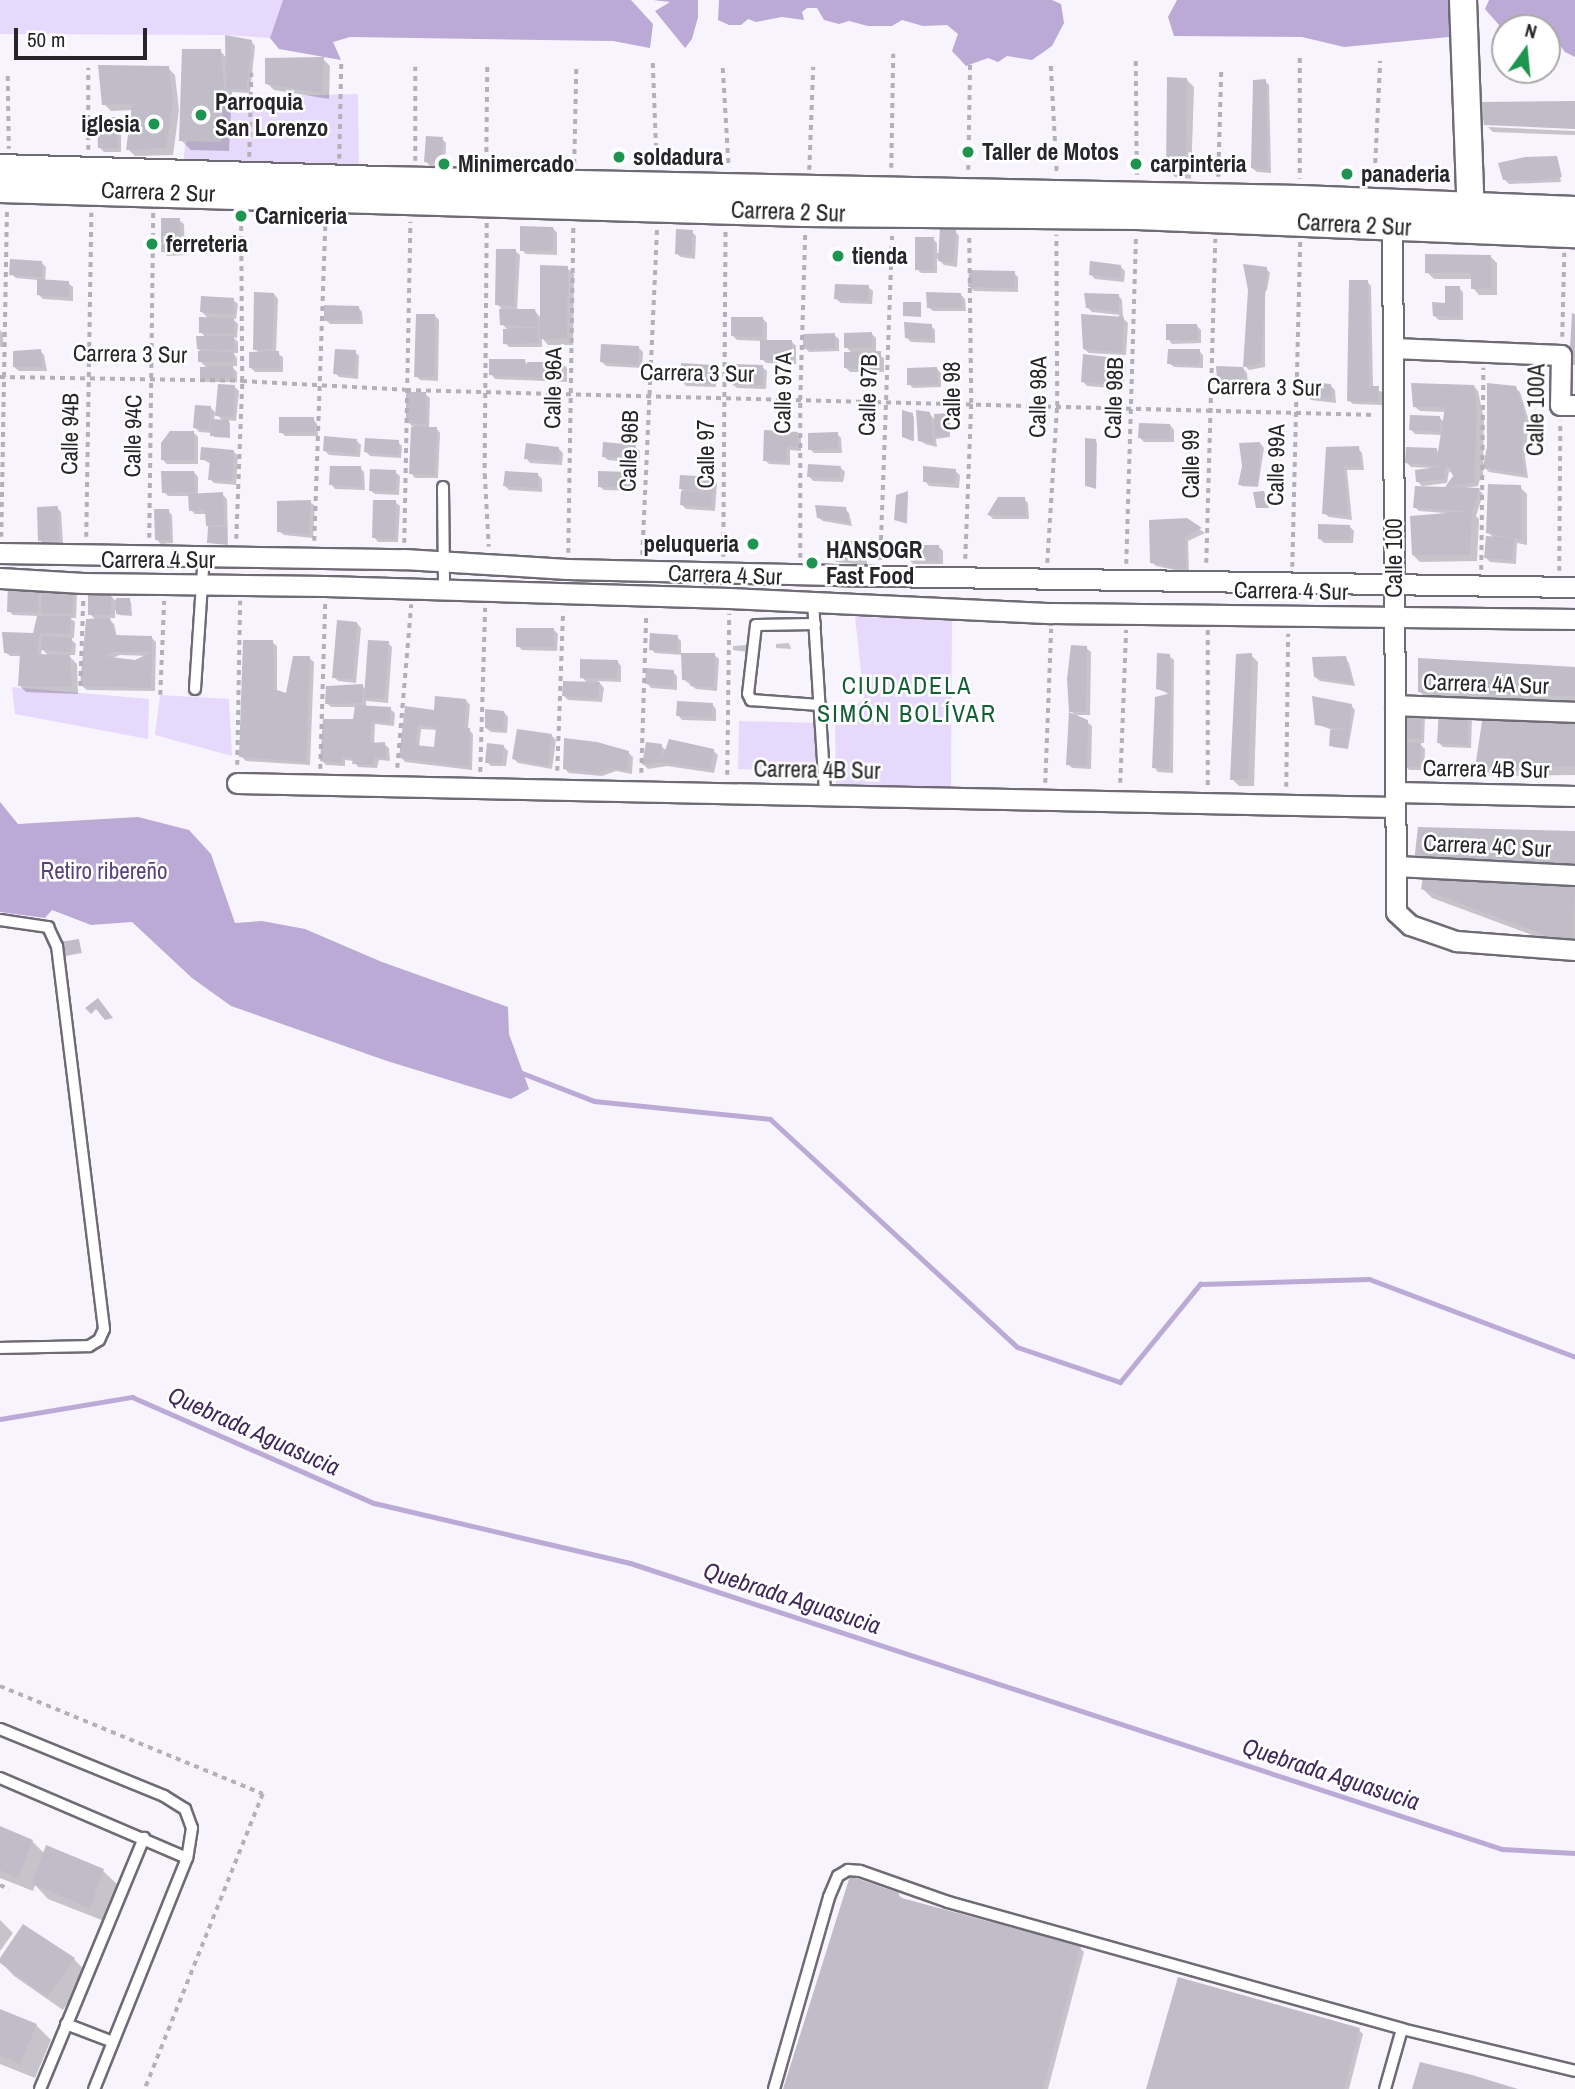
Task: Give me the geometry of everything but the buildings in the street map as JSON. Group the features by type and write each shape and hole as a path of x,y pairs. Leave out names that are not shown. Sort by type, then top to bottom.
{"street":[{"path":"1463,0 1471,219"},
{"name":"Carrera 2 Sur","path":"4,178 248,176 333,189"},
{"name":"Carrera 2 Sur","path":"90,179 154,192 333,189 892,203 1386,211 1571,226"},
{"name":"Calle 100","path":"1386,211 1393,348 1396,912 1410,925 1456,941 1575,950"},
{"path":"1393,348 1561,355"},
{"name":"Calle 100A","path":"1561,355 1567,405"},
{"name":"Carrera 4 Sur","path":"0,553 404,559 568,569 800,575 1567,587"},
{"name":"Carrera 4 Sur","path":"0,578 83,583 325,586 729,598 1052,613 1208,614 1288,618 1575,619"},
{"name":"Carrera 4A Sur","path":"1395,705 1575,712"},
{"name":"Carrera 4B Sur","path":"237,783 1286,804 1575,796"},
{"name":"Carrera 4C Sur","path":"1396,866 1575,875"}],"lane":[{"path":"443,487 444,590"},
{"path":"195,689 204,555"},
{"path":"813,602 825,795"},
{"path":"815,624 756,625 748,694 751,700 820,705"},
{"path":"0,920 48,927 57,946 104,1329 99,1340 89,1346 0,1348"},
{"path":"1,1731 164,1796 185,1809 192,1828 187,1858 94,2089"},
{"path":"0,1778 187,1858"},
{"path":"40,2089 144,1838"},
{"path":"774,2089 829,1897 838,1876 848,1870 860,1871 948,1902 1402,2029 1575,2071"},
{"path":"66,2024 113,2042"},
{"path":"1385,2089 1402,2029"}],"path":[{"name":"Calle 97B","path":"880,576 892,203 893,54"},
{"name":"Calle 99A","path":"1292,583 1300,211 1300,58"},
{"name":"Calle 98","path":"964,578 971,403 968,204 970,59"},
{"path":"313,557 319,384 341,60"},
{"name":"Calle 98B","path":"1126,580 1137,206 1136,61"},
{"path":"1380,61 1386,211"},
{"name":"Calle 96B","path":"642,571 658,197 653,63"},
{"path":"487,65 485,474 490,563"},
{"name":"Calle 97A","path":"800,575 800,400 813,66"},
{"name":"Calle 98A","path":"1046,579 1057,406 1057,205 1051,66"},
{"path":"404,559 415,67"},
{"name":"Calle 94B","path":"86,554 90,179 88,68"},
{"name":"Calle 96A","path":"568,569 576,68"},
{"name":"Calle 97","path":"723,68 728,199 723,573"},
{"name":"Calle 99","path":"1204,583 1209,525 1209,410 1221,68"},
{"path":"248,176 251,73"},
{"path":"0,553 6,377 4,178 8,76"},
{"name":"Calle 94C","path":"149,554 154,192"},
{"path":"235,555 242,381 241,215"},
{"name":"Calle 100A","path":"1561,355 1571,226"},
{"path":"1481,586 1483,352"},
{"name":"Carrera 3 Sur","path":"0,377 242,381 406,390 1393,415"},
{"name":"Calle 100A","path":"1567,405 1567,587"},
{"path":"80,686 83,583"},
{"path":"160,695 165,584"},
{"path":"237,783 240,585"},
{"path":"319,785 325,586"},
{"path":"396,787 413,589"},
{"path":"480,788 485,592"},
{"path":"557,790 563,595"},
{"path":"639,791 646,597"},
{"path":"727,793 729,598"},
{"path":"1044,800 1052,613"},
{"path":"1119,801 1127,614"},
{"path":"1208,614 1209,803"},
{"path":"1286,804 1288,618"},
{"path":"0,1885 9,1889"}],"shaded area":[{"path":"0,0 283,0 270,38 225,35 0,34"},
{"path":"283,0 631,0 653,24 650,48 613,41 350,37 333,42 341,60 279,49 270,38"},
{"path":"653,0 698,0 698,17 692,39 685,48 655,11 670,2"},
{"path":"719,0 1052,0 1061,4 1064,23 1052,46 1032,60 1007,56 998,62 988,58 966,66 952,51 958,34 947,25 923,26 902,20 892,26 868,26 849,21 839,24 824,20 817,8 807,8 802,12 804,20 782,17 756,22 748,19 741,25 729,25 718,20"},
{"path":"1177,0 1451,0 1449,37 1344,47 1302,37 1174,36 1168,17"},
{"path":"1489,0 1575,0 1575,57 1561,47 1561,14 1491,16 1485,9"},
{"path":"358,94 359,179 183,168 185,144 233,97"},
{"path":"855,617 952,619 951,791 836,791 835,721 864,699"},
{"path":"12,687 149,699 148,739 15,714"},
{"path":"160,695 229,699 232,756 155,735"},
{"path":"739,721 816,723 815,771 738,769"},
{"name":"Retiro ribereño","path":"0,802 18,824 138,817 189,830 211,854 235,923 262,921 305,929 382,962 508,1007 509,1034 529,1089 511,1099 387,1061 231,1006 192,978 132,922 91,925 52,910 45,918 0,912"}],"waterway":[{"path":"0,863 147,866 263,972 594,1101 770,1119 1017,1347 1120,1382 1200,1284 1369,1279 1575,1357"},
{"name":"Quebrada Aguasucia","path":"0,1419 132,1397 374,1503 630,1563 1502,1849 1575,1853"}],"place":[{"name":"Parroquia San Lorenzo","path":"201,115"},
{"name":"iglesia","path":"154,124"},
{"name":"Taller de Motos","path":"968,152"},
{"name":"soldadura","path":"619,157"},
{"name":"Minimercado","path":"444,164"},
{"name":"carpinteria","path":"1136,164"},
{"name":"panaderia","path":"1347,174"},
{"name":"Carniceria","path":"241,216"},
{"name":"ferreteria","path":"152,244"},
{"name":"tienda","path":"838,256"},
{"name":"peluqueria","path":"753,544"},
{"name":"HANSOGR Fast Food","path":"812,563"}],"district":[{"name":"CIUDADELA SIMÓN BOLÍVAR","path":"907,700"}]}
